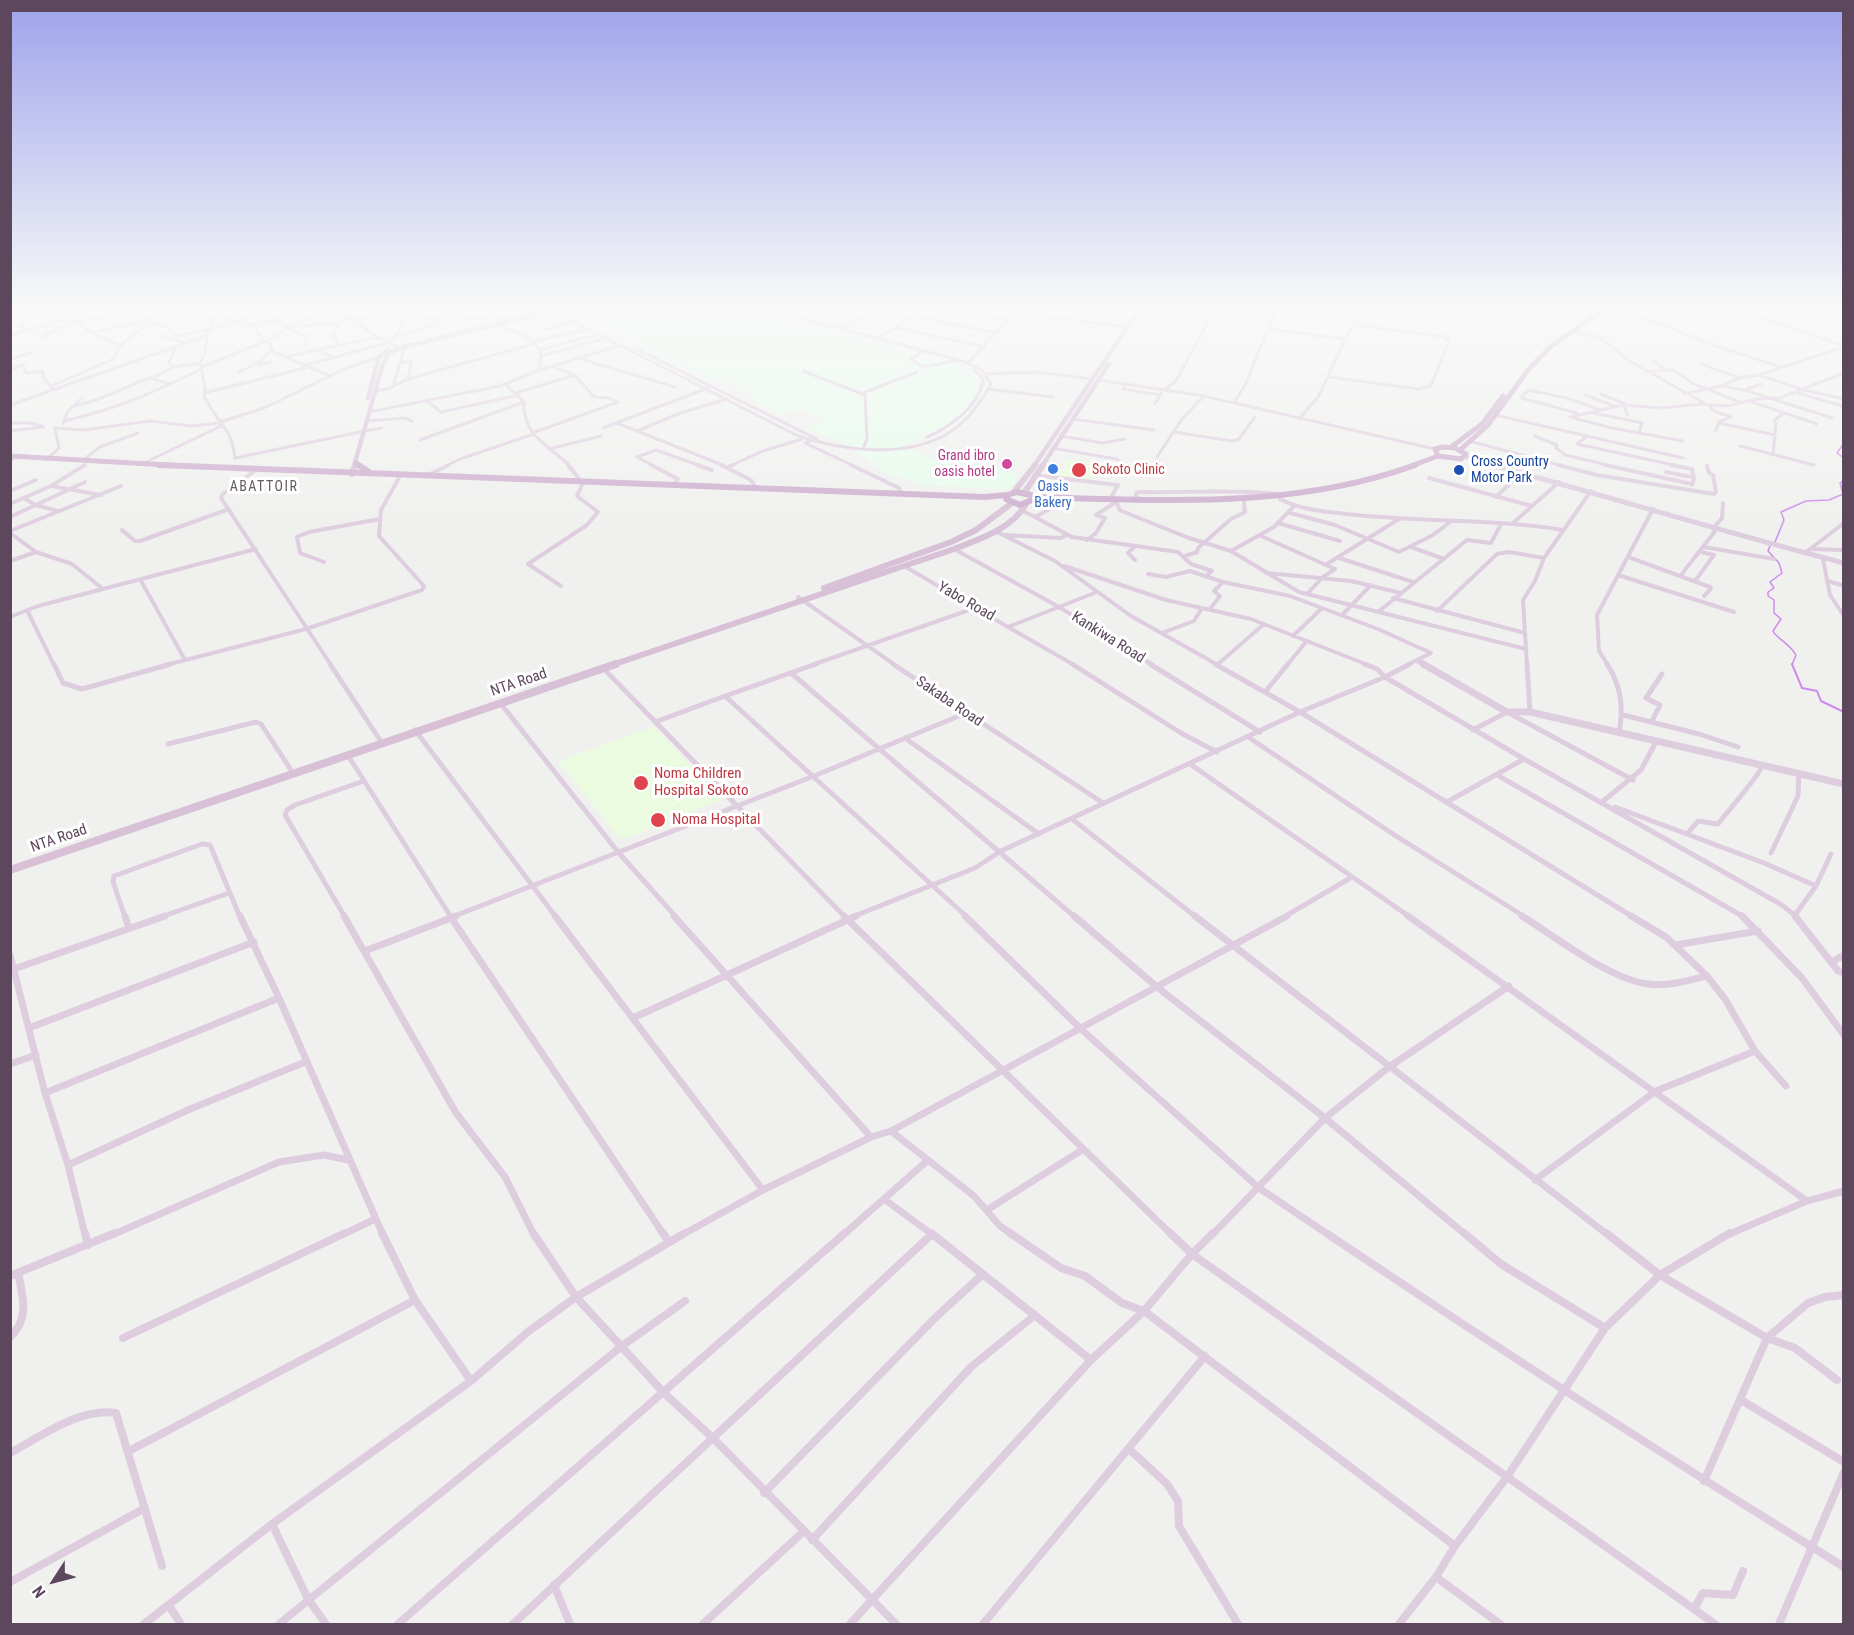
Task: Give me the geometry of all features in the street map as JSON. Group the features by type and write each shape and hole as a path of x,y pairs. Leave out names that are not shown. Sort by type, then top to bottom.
{"main road":[{"path":"350,473 373,383"},
{"path":"362,431 377,383"},
{"name":"NTA Road","path":"10,870 415,730 501,704 799,599 951,542 981,528 1003,511 1090,383"},
{"path":"11,458 400,476 1010,498 1024,493 1097,383"},
{"path":"11,458 83,463 901,493 1010,498 1028,503 1280,497 1379,478 1451,447 1482,424 1513,383"},
{"path":"1461,449 1488,425 1519,383"},
{"path":"1028,503 1113,500 1244,502 1370,484 1446,458 1465,457 1466,454 1461,449 1451,447"},
{"path":"1436,453 1446,458"},
{"path":"332,471 354,463 371,472"},
{"path":"1024,493 1028,503"},
{"name":"NTA Road","path":"10,865 954,549 995,531 1028,503"}],"street":[{"path":"48,383 52,386"},
{"path":"50,391 52,386 58,383"},
{"path":"10,405 72,383"},
{"path":"75,406 137,383"},
{"path":"203,383 204,400 224,422 233,444 235,458 382,428"},
{"path":"204,393 241,383"},
{"path":"141,465 224,422 272,404 315,383"},
{"path":"375,391 400,383"},
{"path":"369,412 510,383"},
{"path":"427,400 441,412 517,394 550,383"},
{"path":"430,474 460,459 618,402 609,398 594,397 582,383"},
{"path":"665,383 675,387"},
{"path":"695,383 810,441 858,449 883,449 910,445 946,434 960,425 990,383"},
{"path":"704,383 814,439 864,446 882,446 930,437 955,423 984,383"},
{"path":"837,383 863,393 888,383"},
{"path":"1120,383 1204,396 1436,453"},
{"path":"1155,404 1165,389 1173,383"},
{"path":"1234,403 1246,383"},
{"path":"1299,418 1318,397 1326,383"},
{"path":"1376,383 1418,389 1427,388 1432,383"},
{"path":"1667,383 1714,411 1731,417 1719,423 1716,430"},
{"path":"1695,383 1706,390 1744,403"},
{"path":"1684,394 1727,383"},
{"path":"1784,383 1844,399"},
{"path":"1683,441 1570,417 1623,405 1661,408 1727,406 1780,398 1820,383"},
{"path":"57,427 64,421 104,412 171,384"},
{"path":"1125,384 1124,389 1160,395"},
{"path":"1748,391 1747,389 1761,384"},
{"path":"506,385 524,402"},
{"path":"1721,386 1748,391 1832,418"},
{"path":"603,428 669,401 711,387"},
{"path":"988,389 1053,397"},
{"path":"1579,414 1521,398 1528,390 1567,398 1599,409"},
{"path":"863,393 865,395 867,439 864,446"},
{"path":"1798,393 1842,406"},
{"path":"1601,394 1629,405"},
{"path":"1585,395 1616,406"},
{"path":"1157,457 1187,413 1204,396"},
{"path":"64,421 64,416 82,398"},
{"path":"637,431 680,413 732,398"},
{"path":"1750,401 1817,424"},
{"path":"524,402 522,411 525,422 549,449 575,469 581,482 577,496 588,502 598,512 587,525 528,564 561,586"},
{"path":"420,440 472,421 491,411 524,402"},
{"path":"1623,405 1628,414"},
{"path":"964,412 969,413"},
{"path":"1589,412 1641,423 1640,433"},
{"path":"1773,454 1776,423 1774,420 1785,413"},
{"path":"1495,415 1683,458"},
{"path":"1174,432 1232,441 1239,439 1255,417"},
{"path":"366,421 405,418 411,421"},
{"path":"1072,418 1154,430"},
{"path":"57,427 82,430 150,421 191,426 224,422"},
{"path":"10,423 31,423 44,427 10,431"},
{"path":"617,423 728,467 751,480 756,488"},
{"path":"1719,423 1775,435"},
{"path":"46,459 59,448 57,427"},
{"path":"10,504 51,486 83,463 100,447 138,433"},
{"path":"549,449 601,436"},
{"path":"1060,436 1109,443 1122,442 1125,439"},
{"path":"1535,436 1550,440 1557,445 1556,448 1562,454 1576,459 1692,484"},
{"path":"1586,437 1576,444 1693,470 1694,479 1690,491"},
{"path":"728,467 763,450 804,438"},
{"path":"810,441 805,443 890,483 901,493"},
{"path":"1469,441 1569,468 1715,494 1713,475 1709,473 1707,466"},
{"path":"1740,446 1814,465"},
{"path":"1052,448 1116,459 1129,467"},
{"path":"674,484 678,479 637,457 656,450 712,470"},
{"path":"1465,457 1653,509 1715,530 1808,551 1844,550"},
{"path":"1569,468 1576,459"},
{"path":"256,470 223,494 222,498 380,740"},
{"path":"1496,497 1522,472"},
{"path":"1666,472 1692,477"},
{"path":"1034,475 1086,482 1112,482 1118,485 1113,500 1096,514 1105,518 1096,533 1087,540"},
{"path":"27,610 63,683 69,687 82,689 306,629 422,590 424,586 379,536 381,510 400,476"},
{"path":"1429,478 1532,506"},
{"path":"10,492 36,480"},
{"path":"10,517 84,482"},
{"path":"1512,524 1560,482"},
{"path":"51,486 102,495"},
{"path":"103,589 65,560 36,552 10,532 121,486"},
{"path":"1530,712 1523,600 1535,581 1544,558 1591,491"},
{"path":"10,492 58,511"},
{"path":"1280,497 1294,506 1399,519 1512,524 1563,530"},
{"path":"1113,500 1124,512 1231,551 1286,586 1308,594 1526,649"},
{"path":"1035,517 1065,501"},
{"path":"1185,556 1197,552 1204,542 1231,519 1245,512 1244,502"},
{"path":"1028,503 1035,517 1066,535 1134,547 1174,551 1185,556 1191,564 1212,571 1206,576"},
{"path":"1681,575 1701,552 1722,518 1723,503"},
{"path":"1231,551 1261,536 1290,513 1294,506"},
{"path":"122,530 135,541 140,541 230,509"},
{"path":"1618,733 1623,715 1617,678 1599,651 1598,615 1653,509"},
{"path":"1290,513 1335,525 1399,552 1450,522"},
{"path":"324,562 300,553 297,537 309,532 380,519"},
{"path":"1327,564 1399,519"},
{"path":"1278,523 1340,541"},
{"path":"1808,551 1844,523"},
{"path":"1378,612 1467,540 1491,543 1501,524"},
{"path":"995,531 1062,565 1097,592 1162,633 1300,712 1644,922 1675,945 1707,976 1725,999 1755,1051 1786,1086"},
{"path":"1003,535 1061,538 1066,535"},
{"path":"1261,536 1335,569 1323,577 1308,594"},
{"path":"1134,547 1128,553 1135,560"},
{"path":"1411,547 1444,559"},
{"path":"1704,547 1774,559"},
{"path":"10,617 27,610 256,549"},
{"name":"Kankiwa Road","path":"954,549 1059,607 1260,732"},
{"path":"1808,551 1823,559 1844,563"},
{"path":"10,561 36,552"},
{"path":"1437,611 1497,554 1509,552 1544,558"},
{"path":"1695,581 1714,555 1701,552"},
{"path":"1628,557 1711,587 1704,596"},
{"path":"1339,558 1413,582"},
{"path":"1823,559 1827,568 1829,594 1835,607 1844,616"},
{"path":"1062,565 1093,573 1166,600 1264,624 1377,669 1473,730 1782,905 1795,915 1842,974"},
{"name":"Yabo Road","path":"904,566 1008,627 1097,592"},
{"path":"633,1018 847,919 975,868 1001,851 1300,712 1418,661 1431,653 1342,615 1290,596 1223,582 1190,571 1166,577 1148,574"},
{"path":"1266,573 1323,577 1371,585 1401,593"},
{"path":"1618,575 1734,612"},
{"path":"140,579 185,660"},
{"path":"1828,581 1844,586"},
{"path":"1210,609 1220,596 1214,591 1223,582"},
{"path":"1342,615 1371,585"},
{"path":"1393,598 1525,633"},
{"name":"Sakaba Road","path":"799,599 867,647 1103,803"},
{"path":"655,722 975,608"},
{"path":"1162,633 1194,621 1202,608"},
{"path":"1293,636 1321,609"},
{"path":"1217,665 1264,624"},
{"path":"1008,627 1079,668 1180,733 1216,752"},
{"path":"1265,692 1306,642"},
{"path":"1418,661 1632,780"},
{"path":"603,668 847,919 1191,1254 1715,1624"},
{"path":"791,673 1157,987 1325,1118 1501,1264 1605,1328"},
{"path":"1652,721 1660,705 1646,698 1662,674"},
{"path":"725,696 934,885 1081,1029 1259,1188 1704,1481 1844,1567"},
{"path":"501,704 618,852 871,1137"},
{"path":"1473,730 1507,712 1530,712 1843,784"},
{"path":"365,951 531,884 814,776 966,713"},
{"path":"1623,715 1652,721 1738,747"},
{"path":"168,744 256,722 261,724 291,770"},
{"path":"415,730 763,1190"},
{"path":"1248,737 1396,836 1612,972 1630,981 1655,987 1707,976"},
{"path":"905,738 1039,834"},
{"path":"1602,802 1644,770 1647,757 1656,742"},
{"path":"347,754 536,1048 583,1113 669,1242"},
{"path":"1448,802 1524,759"},
{"path":"1190,764 1509,986 1807,1201"},
{"path":"1688,833 1698,821 1718,824 1741,793 1761,773 1762,766"},
{"path":"1771,853 1798,796 1799,774"},
{"path":"1497,776 1742,915 1802,978 1844,1035"},
{"path":"364,781 295,805 287,810 285,815 456,1113 505,1177 528,1226 576,1298 664,1393 714,1439 764,1493 896,1624"},
{"path":"1602,802 1688,833 1816,886"},
{"path":"1072,819 1659,1275 1767,1338 1795,1348 1837,1380"},
{"path":"129,928 113,882 114,876 120,872 207,844 210,845 229,893 254,942 375,1219 415,1300 471,1381"},
{"path":"1795,915 1816,886 1831,854"},
{"path":"144,1624 272,1524 471,1381 528,1331 576,1298 669,1242 763,1190 871,1137 891,1131 1004,1071 1299,909 1352,877"},
{"path":"14,969 229,893"},
{"path":"1675,945 1758,931"},
{"path":"29,1028 254,942"},
{"path":"10,955 45,1093 68,1165 88,1245"},
{"path":"1832,962 1844,955"},
{"path":"850,1624 1091,1360 1144,1311 1191,1254 1259,1188 1325,1118 1389,1067 1509,986"},
{"path":"45,1093 279,998"},
{"path":"1535,1180 1656,1091 1755,1051"},
{"path":"10,1064 36,1055"},
{"path":"68,1165 188,1110 305,1062"},
{"path":"891,1131 974,1196 1000,1226 1061,1268 1085,1276 1122,1302 1144,1311 1455,1546"},
{"path":"987,1209 1082,1150"},
{"path":"10,1337 20,1330 25,1320 14,1274 88,1245 279,1162 324,1155 348,1160"},
{"path":"398,1624 927,1161"},
{"path":"1399,1624 1436,1577 1455,1546 1507,1477 1605,1328 1659,1275 1721,1237 1807,1201 1844,1191"},
{"path":"884,1199 932,1234 1091,1360"},
{"path":"123,1338 375,1219"},
{"path":"513,1624 932,1234"},
{"path":"764,1493 936,1316 983,1274"},
{"path":"1704,1481 1767,1338 1808,1303 1844,1294"},
{"path":"129,1451 415,1300"},
{"path":"279,1624 622,1346 685,1301"},
{"path":"812,1540 971,1367 1035,1315"},
{"path":"983,1624 1205,1356"},
{"path":"1741,1400 1844,1462"},
{"path":"10,1453 82,1417 110,1410 116,1413 162,1566"},
{"path":"1129,1449 1167,1484 1178,1501 1179,1526 1238,1624"},
{"path":"1779,1624 1844,1472"},
{"path":"10,1582 145,1508"},
{"path":"272,1524 308,1599 326,1624"},
{"path":"703,1624 803,1532"},
{"path":"1694,1609 1703,1593 1733,1595 1743,1571"},
{"path":"1436,1577 1500,1624"},
{"path":"554,1585 570,1624"},
{"path":"169,1606 180,1624"}],"shaded area":[{"path":"730,383 978,383 978,388 966,408 946,428 902,447 939,462 1020,474 1008,490 926,485 890,475 845,444 805,428 823,421 799,409 781,415 754,401 758,398"},
{"name":"Sokoto Clinic","path":"1066,459 1099,463 1090,480 1058,476"},
{"name":"Noma Children Hospital Sokoto","path":"653,727 723,799 621,840 558,761"}],"waterway":[{"path":"1844,443 1837,453 1844,458"},
{"path":"1775,542 1784,520 1781,512 1806,501 1829,500 1843,494 1840,483 1844,481"},
{"path":"1770,546 1768,551 1779,563 1782,573 1770,582 1774,588 1768,592 1768,596 1774,600 1774,613 1781,619 1773,631 1796,655 1792,664"},
{"path":"1792,664 1802,688 1817,691 1821,701 1844,712"}],"place":[{"name":"Grand ibro oasis hotel","path":"1007,464"},
{"name":"Oasis Bakery","path":"1053,469"},
{"name":"Sokoto Clinic","path":"1079,470"},
{"name":"Cross Country Motor Park","path":"1459,470"},
{"name":"Noma Children Hospital Sokoto","path":"641,783"},
{"name":"Noma Hospital","path":"658,820"}],"district":[{"name":"ABATTOIR","path":"264,487"}]}
